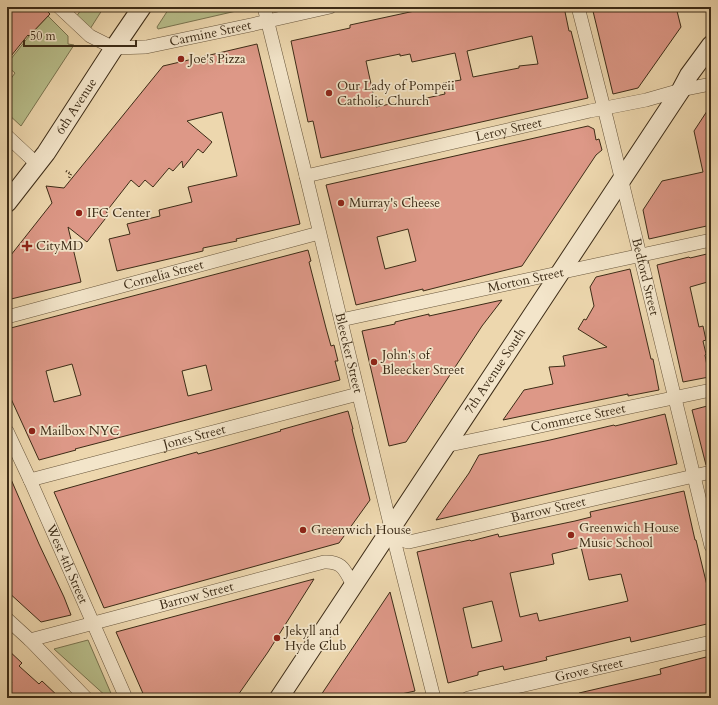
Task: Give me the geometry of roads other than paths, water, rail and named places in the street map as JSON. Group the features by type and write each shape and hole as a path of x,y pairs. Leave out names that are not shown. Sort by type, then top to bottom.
{"main road":[{"name":"6th Avenue","path":"7,203 38,164 142,7"},
{"name":"7th Avenue South","path":"279,698 681,90 689,75 711,45"}],"street":[{"path":"59,7 90,36 114,48"},
{"name":"Bleecker Street","path":"264,7 434,698"},
{"name":"Carmine Street","path":"114,48 146,47 330,7"},
{"name":"Bedford Street","path":"578,7 711,546"},
{"name":"Leroy Street","path":"306,176 604,108 646,100 681,90 711,84"},
{"path":"7,136 38,164"},
{"name":"Cornelia Street","path":"7,317 319,233"},
{"name":"Morton Street","path":"340,320 711,240"},
{"name":"Commerce Street","path":"445,446 711,390"},
{"name":"Jones Street","path":"30,480 358,394"},
{"name":"West 4th Street","path":"7,431 126,698"},
{"name":"Barrow Street","path":"391,528 401,539 409,542 711,472"},
{"name":"Barrow Street","path":"30,640 324,562 334,562 340,565 353,585"},
{"path":"7,619 30,640 86,698"},
{"name":"Grove Street","path":"468,698 711,642"}],"place":[{"name":"Joe's Pizza","path":"181,59"},
{"name":"Our Lady of Pompeii Catholic Church","path":"329,93"},
{"name":"Murray's Cheese","path":"341,203"},
{"name":"IFC Center","path":"79,213"},
{"name":"CityMD","path":"27,246"},
{"name":"John's of Bleecker Street","path":"374,362"},
{"name":"Mailbox NYC","path":"32,431"},
{"name":"Greenwich House","path":"303,530"},
{"name":"Greenwich House Music School","path":"571,535"},
{"name":"Jekyll and Hyde Club","path":"277,638"}]}
